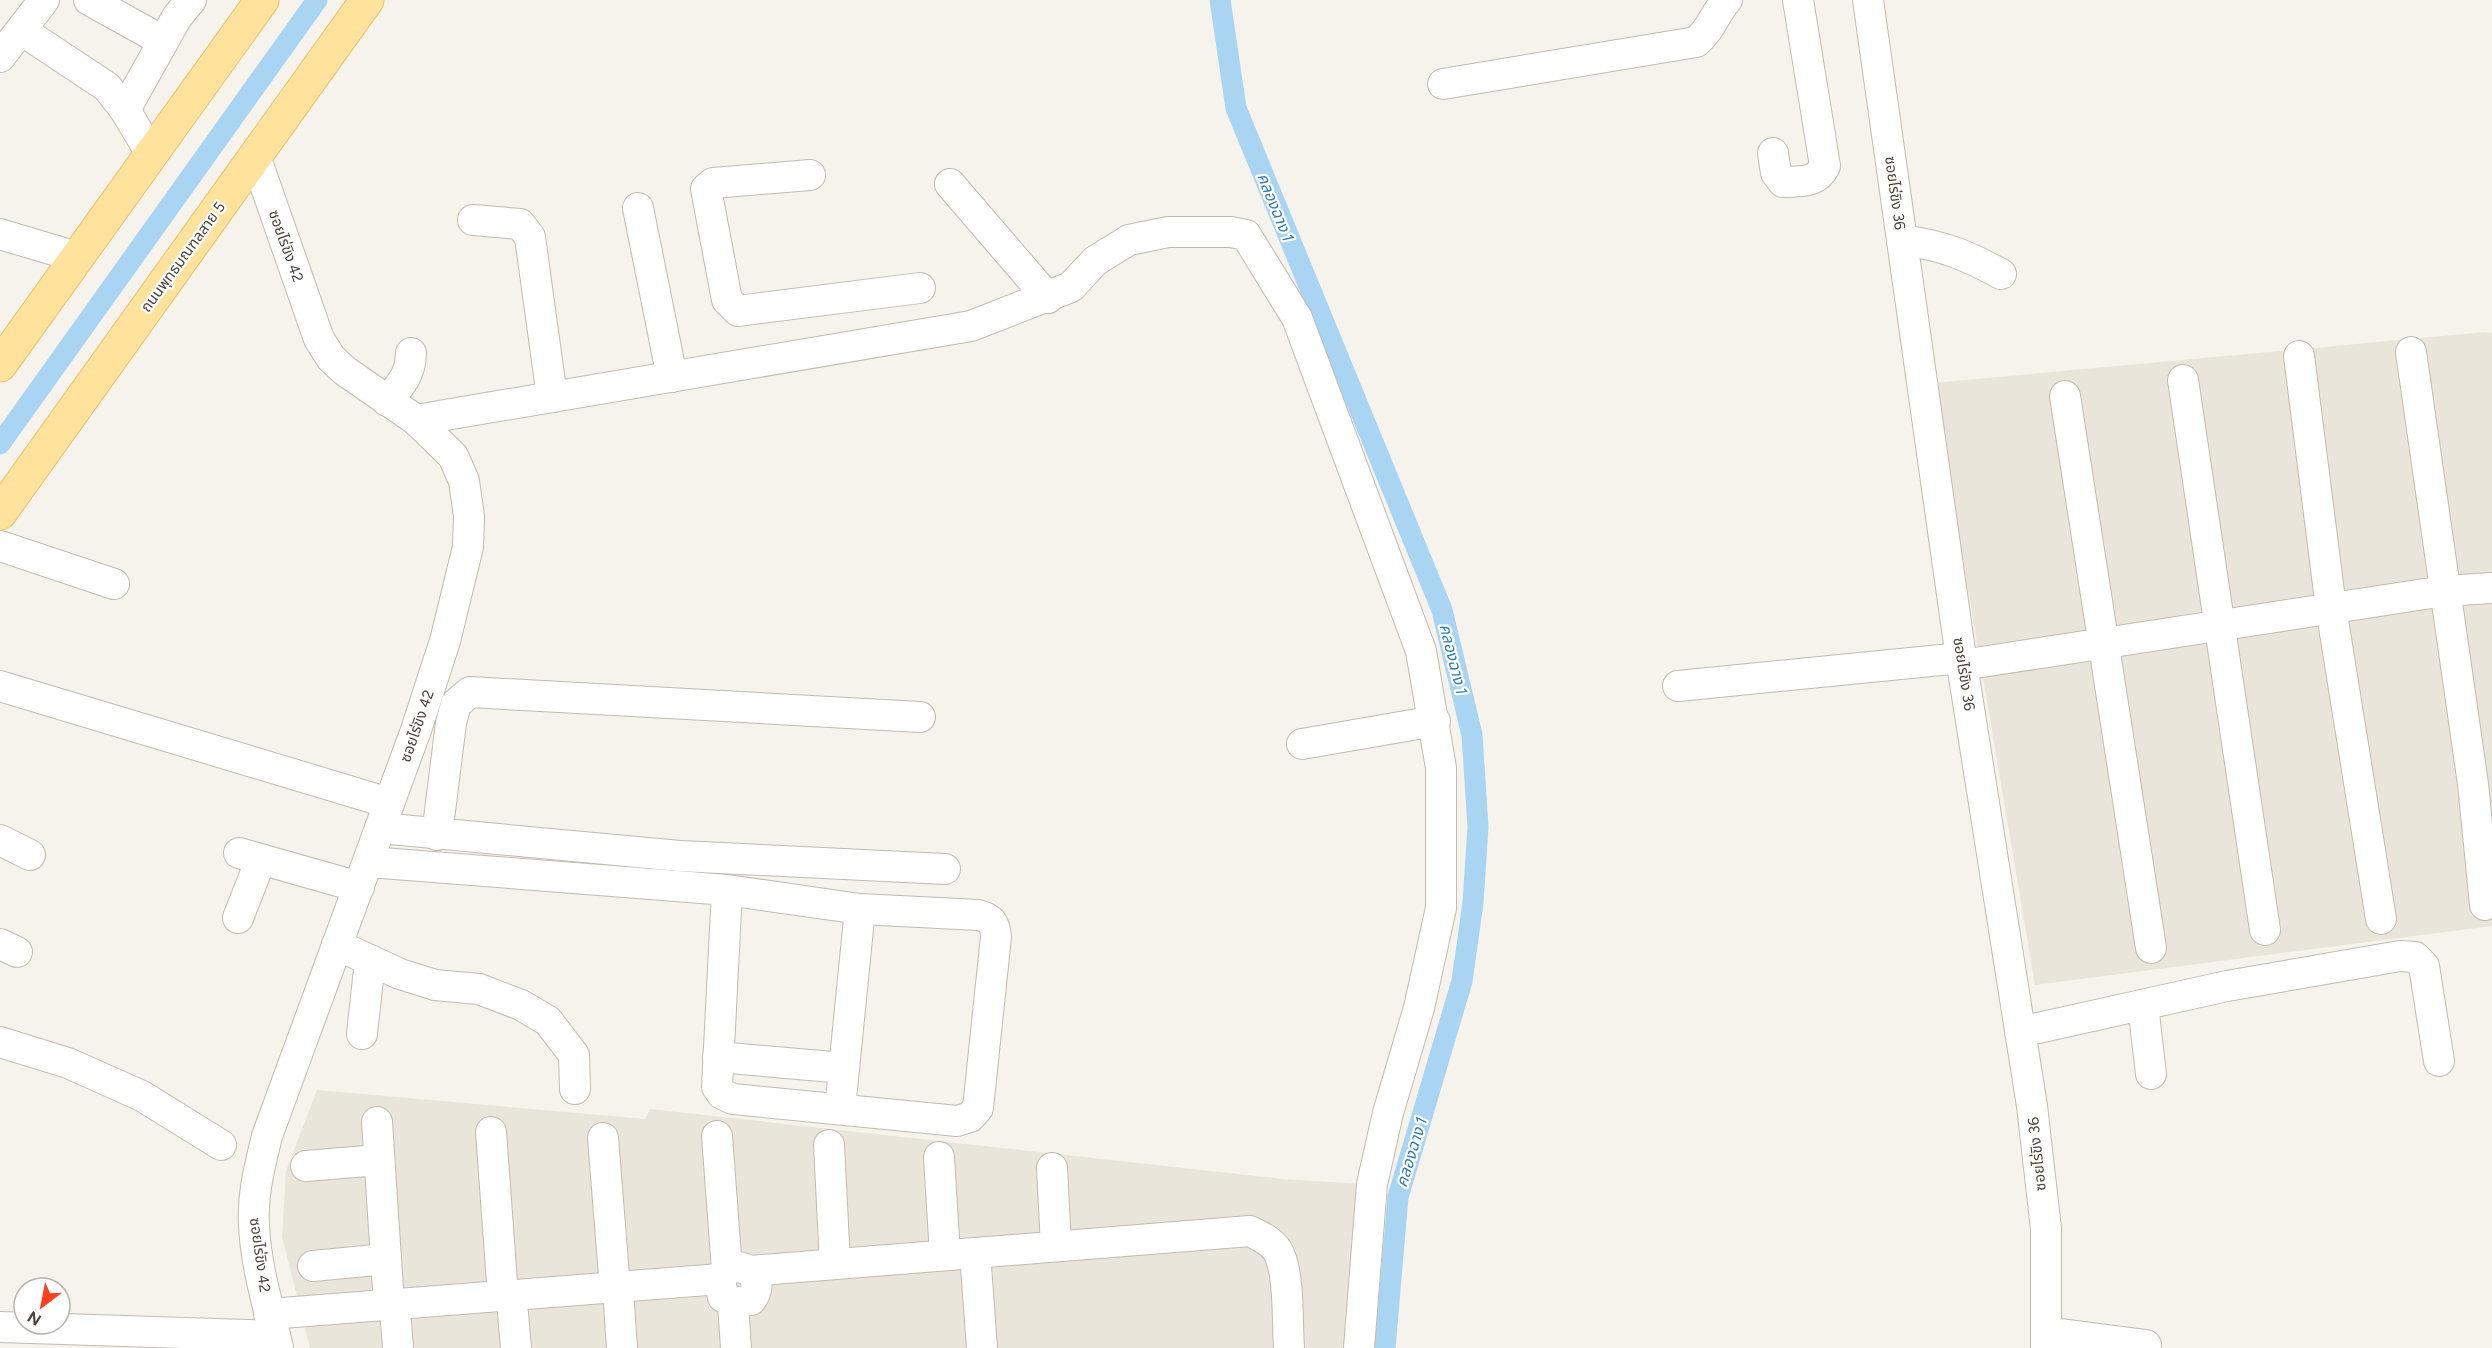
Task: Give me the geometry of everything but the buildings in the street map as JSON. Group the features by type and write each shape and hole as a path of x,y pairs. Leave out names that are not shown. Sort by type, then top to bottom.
{"main road":[{"path":"0,365 262,0"},
{"name":"ถนนพุทธมณฑลสาย 5","path":"0,513 367,0"}],"street":[{"path":"0,57 44,0"},
{"path":"89,0 163,41"},
{"path":"125,110 177,17 191,0"},
{"path":"1443,84 1696,42 1707,33 1719,9 1727,0"},
{"path":"1773,153 1778,179 1783,182 1812,181 1821,175 1825,166 1798,0"},
{"name":"ซอยไร่ขิง 36","path":"1868,0 1961,661 2032,1106 2046,1229 2046,1340"},
{"path":"21,30 99,80 125,110 152,154"},
{"name":"ซอยไร่ขิง 42","path":"255,156 320,339 338,365 416,420 453,456 464,481 469,516 468,547 445,641 385,816 267,1136 257,1174 254,1225 274,1332"},
{"path":"810,175 713,183 706,189 727,300 738,311 920,288"},
{"path":"950,184 1048,298"},
{"path":"638,208 672,377"},
{"path":"473,220 520,224 530,237 552,397"},
{"path":"416,420 971,326 1048,298 1071,287 1095,261 1129,240 1168,232 1198,231 1246,235 1252,241 1297,318 1422,651 1435,721 1442,780 1441,908 1419,1008 1388,1113 1372,1184 1359,1348"},
{"path":"0,234 77,257"},
{"path":"1902,240 1936,245 1963,253 2001,274"},
{"path":"854,298 859,345"},
{"path":"2411,352 2444,591 2483,784 2486,905"},
{"path":"387,401 408,375 411,353"},
{"path":"2299,356 2331,608 2381,919"},
{"path":"2182,380 2265,930"},
{"path":"2065,396 2151,948"},
{"path":"0,546 114,584"},
{"path":"1678,686 1961,661 2220,626 2444,591 2492,588"},
{"path":"0,667 295,754 326,769 346,790 385,816 437,835 680,856 945,869"},
{"path":"0,686 346,790"},
{"path":"437,835 451,723 456,704 470,692 920,717"},
{"path":"1302,744 1435,721"},
{"path":"0,840 30,855"},
{"path":"238,918 250,856 364,874 727,890 860,909 978,915 988,918 995,925 996,937 978,1108 970,1117 957,1121 733,1099 722,1094 717,1087 727,890"},
{"path":"840,1109 860,909"},
{"path":"337,945 400,974 435,985 479,989 521,1005 539,1016 562,1037 574,1055 575,1089"},
{"path":"2020,1032 2296,974 2400,956 2415,957 2424,966 2439,1061"},
{"path":"362,1034 369,960"},
{"path":"2143,1005 2151,1074"},
{"path":"0,1042 68,1063 142,1096 221,1144"},
{"path":"718,1058 844,1068"},
{"path":"377,1122 386,1259 394,1325"},
{"path":"491,1132 508,1305 516,1348"},
{"path":"717,1136 736,1348"},
{"path":"603,1138 622,1348"},
{"path":"829,1145 835,1264"},
{"path":"939,1157 945,1255"},
{"path":"306,1166 379,1160"},
{"path":"1052,1168 1056,1246"},
{"path":"0,1327 274,1332 394,1325 508,1305 731,1284 835,1264 1250,1231 1265,1238 1276,1249 1282,1265 1289,1348"},
{"path":"975,1253 982,1348"},
{"path":"313,1266 386,1259"},
{"path":"2046,1340 2146,1345"}],"shaded area":[{"path":"2492,333 2492,926 2035,985 1933,383"},
{"path":"317,1090 645,1119 650,1109 1283,1179 1363,1184 1347,1348 310,1348 282,1237 286,1171"}],"waterway":[{"path":"0,444 317,0"},
{"name":"คลองฉาง 1","path":"1220,0 1236,108 1442,610 1472,735 1478,827 1473,903 1462,981 1398,1197 1385,1348"}]}
